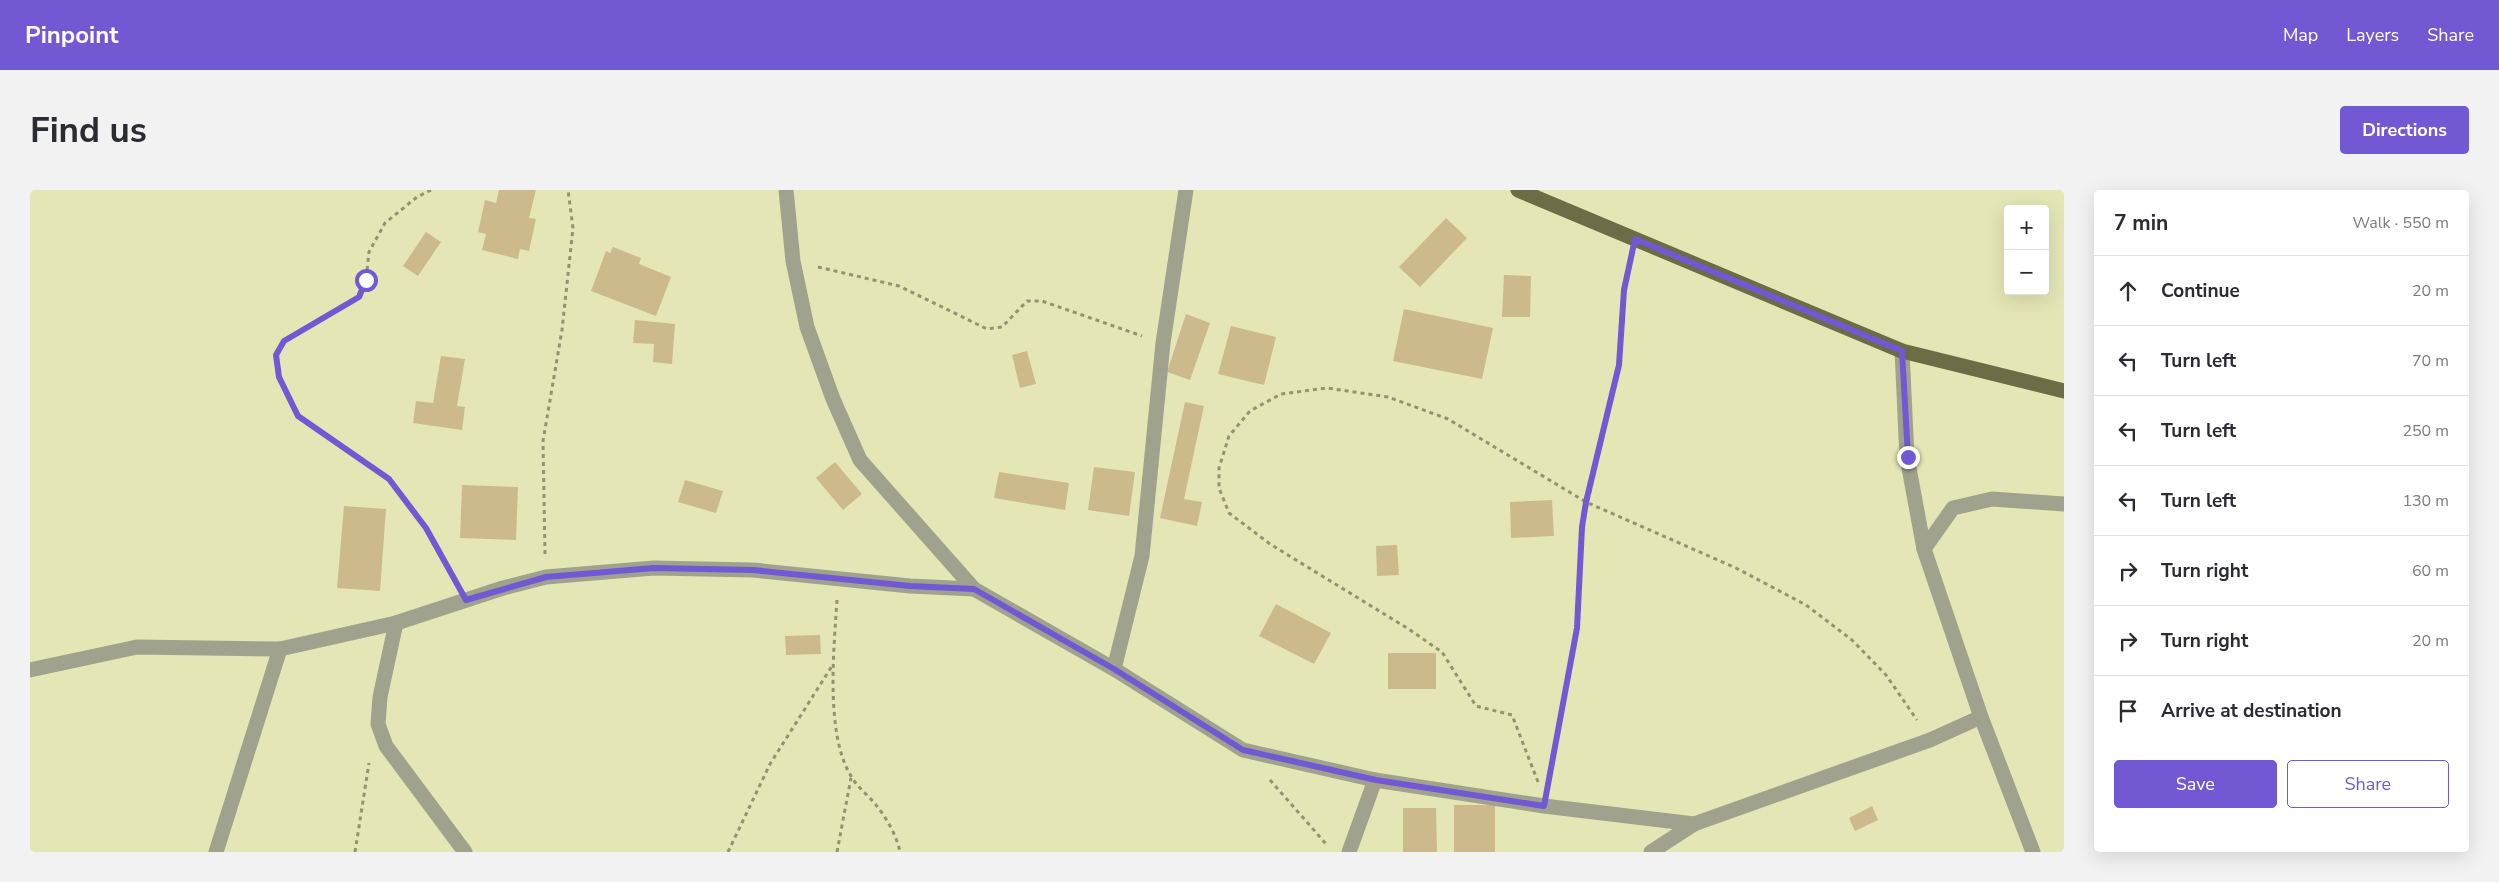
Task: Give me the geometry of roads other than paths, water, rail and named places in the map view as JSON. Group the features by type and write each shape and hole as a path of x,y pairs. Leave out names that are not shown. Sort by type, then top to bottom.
{"main road":[{"path":"1518,190 1902,351 2064,391"}],"street":[{"path":"786,190 793,261 807,327 834,399 860,460 974,589 1114,669 1243,750 1376,780 1544,801 1694,824"},
{"path":"1114,669 1142,556 1163,343 1186,190"},
{"path":"1902,351 1908,457 1924,549 1981,716 2033,852"},
{"path":"1924,549 1953,508 1992,500 2064,504"},
{"path":"30,670 137,647 280,649 396,623 546,577 654,568 753,570 838,577 910,586 974,589"},
{"path":"396,623 380,697 378,724 386,746 465,852"},
{"path":"216,852 280,649"},
{"path":"1651,852 1694,824 1930,740 1981,716"},
{"path":"1349,852 1376,780"}]}
